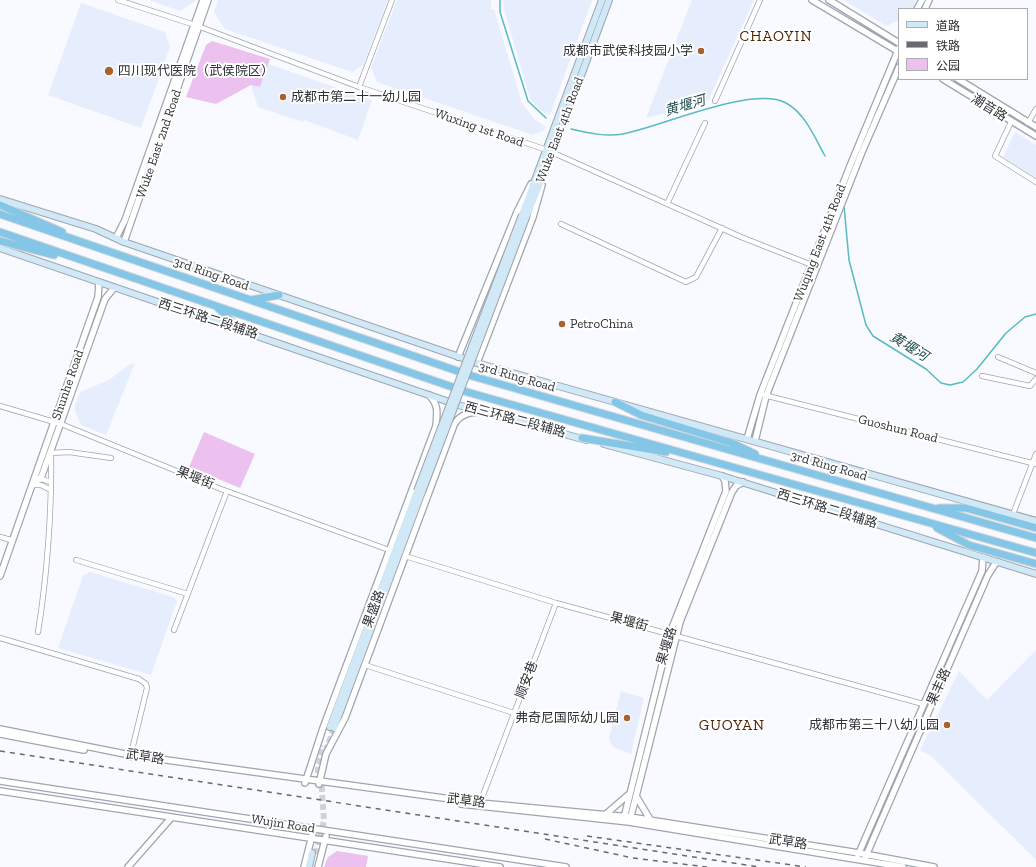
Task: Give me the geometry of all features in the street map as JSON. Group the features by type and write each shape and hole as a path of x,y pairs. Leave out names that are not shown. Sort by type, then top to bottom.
{"highway":[{"path":"0,205 31,217 91,246"},
{"name":"3rd Ring Road","path":"0,214 472,376 1036,538"},
{"name":"3rd Ring Road","path":"0,232 467,392 1036,553"},
{"path":"0,241 21,248 85,262"},
{"path":"250,300 279,295"},
{"path":"216,307 240,329"},
{"path":"615,402 641,415 732,443 769,462"},
{"path":"582,438 700,458"},
{"path":"931,508 966,508 1036,528"},
{"path":"925,521 969,545 1036,564"}],"main road":[{"name":"Wuke East 4th Road","path":"525,215 544,175 550,152 602,0"},
{"name":"Wuke East 4th Road","path":"525,215 535,176 550,152 609,0"},
{"path":"0,199 96,229 124,242 458,357 1036,521"},
{"name":"果盛路","path":"332,727 525,215"},
{"name":"西三环路二段辅路","path":"0,248 429,395 484,412 743,482 1036,574"},
{"path":"309,867 314,854 312,867"}],"street":[{"name":"Wuxing 1st Road","path":"118,0 197,26 359,87 550,152 722,228 812,265"},
{"name":"Wuke East 2nd Road","path":"124,242 197,26 203,0"},
{"name":"Wuke East 2nd Road","path":"116,238 125,220 208,0"},
{"path":"359,87 392,0"},
{"path":"716,101 760,0"},
{"path":"812,0 898,49"},
{"path":"829,0 898,41"},
{"name":"Wuqing East 4th Road","path":"747,439 850,166 898,52"},
{"name":"Wuqing East 4th Road","path":"755,441 763,395 859,160 898,69"},
{"name":"潮音路","path":"945,80 1036,136"},
{"name":"潮音路","path":"960,80 1036,128"},
{"path":"1028,123 1036,109"},
{"path":"1011,122 995,156 1036,182"},
{"path":"667,204 705,123"},
{"path":"478,363 533,217 544,175"},
{"path":"458,357 517,212 535,176"},
{"path":"561,224 686,282 696,277 722,228"},
{"name":"Shunhe Road","path":"0,576 11,540 100,292 100,283"},
{"name":"Shunhe Road","path":"42,478 105,299 114,288"},
{"path":"998,357 1036,373"},
{"path":"982,376 1030,386 1036,379"},
{"path":"305,782 323,728 436,426 436,403 429,395"},
{"name":"Guoshun Road","path":"763,395 1034,463"},
{"name":"果堰街","path":"0,406 61,424 227,491 389,550"},
{"path":"319,782 326,754 339,732 456,420 467,414 484,412"},
{"path":"51,453 69,452 111,458"},
{"name":"Shunhe Road","path":"38,632 51,490 51,453"},
{"path":"1014,514 1034,463 1036,454"},
{"name":"果堰路","path":"627,819 673,634 726,491 725,481 722,476"},
{"path":"31,486 42,478"},
{"path":"34,479 42,478 51,482"},
{"name":"果堰路","path":"673,634 732,492 736,486 743,482"},
{"path":"31,486 36,484 51,490"},
{"path":"174,630 227,491"},
{"path":"0,537 11,540"},
{"name":"果堰街","path":"405,556 556,602 923,704"},
{"name":"果丰路","path":"858,855 982,571 983,557"},
{"path":"76,560 188,594"},
{"name":"果丰路","path":"865,857 988,575 998,562"},
{"path":"378,629 378,605 382,570"},
{"path":"363,621 378,605 397,578"},
{"name":"顺安巷","path":"480,803 556,602"},
{"path":"0,638 139,679 146,684 147,688 130,757"},
{"path":"365,665 514,713"},
{"name":"武草路","path":"0,729 130,757"},
{"name":"武草路","path":"0,734 130,757 305,782 319,782 480,803 605,814 627,819 858,855"},
{"name":"Wujin Road","path":"0,781 566,867"},
{"name":"武草路","path":"319,782 475,806 652,821 858,855 903,867"},
{"name":"Wujin Road","path":"0,791 500,867"},
{"path":"605,814 633,795 652,821"},
{"path":"128,867 171,818"},
{"path":"304,867 314,828"},
{"path":"318,867 328,830"},
{"name":"武草路","path":"865,857 934,867"}],"shaded area":[{"path":"149,0 197,0 180,11"},
{"path":"218,0 388,0 363,65 352,72 225,29 214,12"},
{"path":"397,0 491,0 491,9 494,9 522,103 534,119 546,127 544,130 533,135 377,82 371,68"},
{"path":"503,0 592,0 550,115 542,111 530,99 504,9"},
{"name":"成都市武侯科技园小学","path":"692,0 754,0 707,103 646,118"},
{"path":"844,0 916,0 912,8 898,8 898,20 886,26"},
{"name":"四川现代医院（武侯院区）","path":"81,3 165,32 170,47 141,128 48,95"},
{"path":"268,64 372,100 358,140 304,120 303,122 258,107 251,85 260,87"},
{"path":"1015,132 1036,145 1036,178 1003,157"},
{"path":"135,363 106,435 81,425 74,408 80,392 109,380 129,365"},
{"path":"90,572 173,597 177,601 151,675 58,648 83,576"},
{"path":"1036,650 1036,860 931,756 920,750 959,671 987,700"},
{"name":"弗奇尼国际幼儿园","path":"621,691 644,698 631,754 613,747 609,739"}],"green space":[{"path":"212,41 270,59 260,87 251,85 216,104 186,97 206,45"},
{"path":"204,432 255,454 240,488 189,467"},
{"path":"337,851 368,856 366,867 324,867 328,857"}],"waterway":[{"name":"黄堰河","path":"500,0 500,12 528,101 546,118"},
{"name":"黄堰河","path":"571,129 604,135 617,135 640,130 730,103 752,99 771,99 786,103 799,113 809,126 825,156"},
{"name":"黄堰河","path":"844,206 849,260 866,325 873,336 926,369 941,383 950,385 963,382 977,369 1006,333 1025,317 1036,314"}],"tunnel":[{"path":"326,751 334,728"},
{"path":"318,782 318,767 324,746"},
{"path":"316,854 324,821 321,777"}],"railway":[{"path":"0,751 759,867"},
{"path":"587,836 806,867"},
{"path":"545,839 633,858 707,867"}],"place":[{"name":"成都市武侯科技园小学","path":"701,51"},
{"name":"四川现代医院（武侯院区）","path":"109,71"},
{"name":"成都市第二十一幼儿园","path":"283,97"},
{"name":"PetroChina","path":"562,324"},
{"name":"弗奇尼国际幼儿园","path":"627,718"},
{"name":"成都市第三十八幼儿园","path":"947,725"}],"district":[{"name":"CHAOYIN","path":"776,37"},
{"name":"GUOYAN","path":"732,726"}]}
